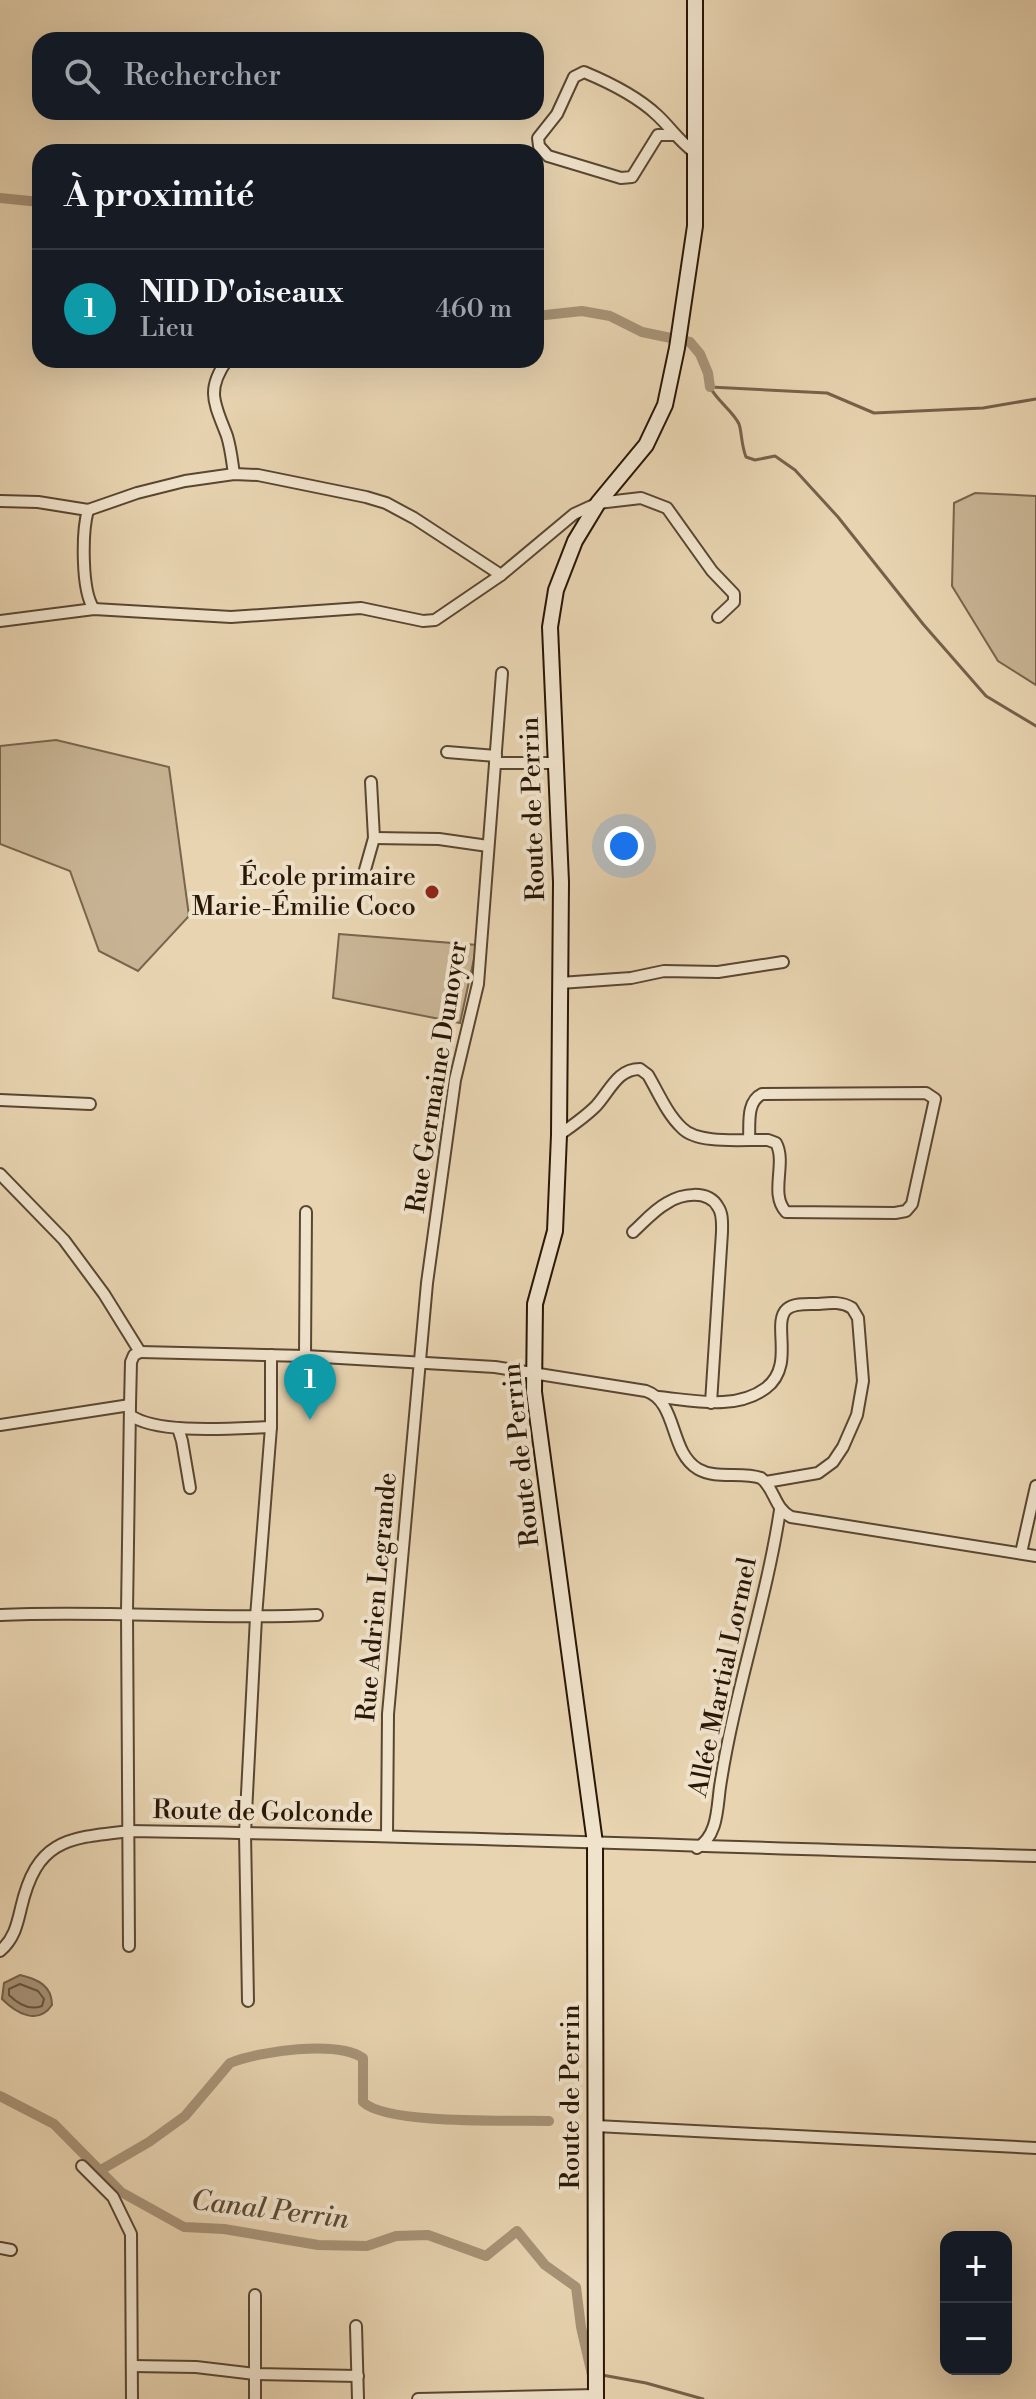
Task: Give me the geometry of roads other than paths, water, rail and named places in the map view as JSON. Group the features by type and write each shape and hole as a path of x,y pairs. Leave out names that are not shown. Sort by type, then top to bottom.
{"main road":[{"name":"Route de Perrin","path":"596,2392 595,1843 538,1432 534,1375 535,1304 555,1231 559,1135 561,882 550,651 552,608 571,549 598,503 654,432 665,405 677,348 695,226 695,0"}],"street":[{"path":"539,144 538,138 557,114 574,77 584,72 648,108 694,152"},
{"path":"544,152 548,156 621,178 632,177 658,135 674,135"},
{"path":"222,368 213,395 230,447 234,474"},
{"path":"0,501 30,501 88,510 167,484 234,474 288,481 386,503 501,575"},
{"path":"0,621 94,609 231,617 370,608 432,621 443,617 501,575 574,514 598,503 641,498 667,508 712,571 734,594 734,602 718,617"},
{"path":"88,510 85,527 86,585 94,609"},
{"name":"Rue Germaine Dunoyer","path":"420,1362 427,1283 455,1080 478,984 502,673"},
{"path":"447,752 496,760 557,763"},
{"path":"363,877 374,838 371,782"},
{"path":"374,838 439,839 488,846"},
{"path":"560,983 631,978 664,971 729,971 783,962"},
{"path":"559,1135 596,1106 620,1075 637,1069 648,1075 682,1129 692,1135 708,1139 768,1140 778,1145 779,1200 786,1212 903,1212 913,1200 935,1099 926,1093 762,1094 752,1104 749,1139"},
{"path":"0,1100 90,1104"},
{"path":"0,1174 64,1240 104,1294 140,1352"},
{"path":"633,1232 666,1203 682,1196 704,1196 720,1210 722,1232 711,1403"},
{"path":"305,1356 306,1212"},
{"path":"129,1946 127,1612 131,1362 134,1355 140,1352 305,1356 495,1367 646,1391 658,1397 711,1403 752,1396 775,1378 783,1355 783,1315 790,1307 842,1303 854,1310 858,1318 863,1381 857,1415 833,1462 818,1473 766,1482"},
{"path":"248,2001 245,1833 256,1617 271,1427 271,1355"},
{"name":"Rue Adrien Legrande","path":"387,1836 388,1714 420,1362"},
{"path":"658,1397 681,1451 695,1468 710,1474 755,1476 766,1482 780,1510 796,1519 1036,1556"},
{"path":"0,1425 130,1410"},
{"path":"130,1410 143,1423 178,1428 271,1427"},
{"path":"178,1428 190,1488"},
{"path":"1021,1553 1036,1486"},
{"name":"Allée Martial Lormel","path":"697,1848 708,1839 715,1822 728,1736 774,1548 780,1510"},
{"path":"0,1615 127,1612 256,1617 317,1615"},
{"name":"Route de Golconde","path":"0,1951 13,1935 29,1880 42,1858 57,1846 78,1838 130,1831 1036,1856"},
{"path":"596,2126 1036,2148"},
{"path":"82,2166 113,2197 131,2234 132,2399"},
{"path":"255,2295 255,2399"},
{"path":"356,2326 358,2399"},
{"path":"132,2366 196,2367 255,2374 358,2376"},
{"path":"418,2399 533,2398 596,2392"}],"water":[{"path":"20,1975 38,1981 50,1993 52,2005 40,2015 20,2013 2,1999 4,1983"}],"waterway":[{"path":"0,198 32,201"},
{"path":"544,315 582,311 610,316 642,332 690,342 700,354 710,387"},
{"path":"710,387 739,424 746,457 755,460 775,456 795,470 838,517 923,624 986,696 1036,726"},
{"path":"710,387 827,393 874,413 983,408 1036,399"},
{"path":"99,2171 149,2142 185,2116 230,2063 278,2051 335,2050 363,2058 363,2102 397,2115 480,2121 549,2121"},
{"name":"Canal Perrin","path":"0,2096 54,2124 121,2192 184,2227 224,2229 318,2245 367,2246 396,2236 428,2235 486,2256 517,2231 545,2265 576,2287 592,2375"},
{"name":"Canal Perrin","path":"602,2375 703,2399"}],"place":[{"name":"École primaire Marie-Émilie Coco","path":"432,892"},
{"name":"NID D'oiseaux","path":"310,1420"}]}
